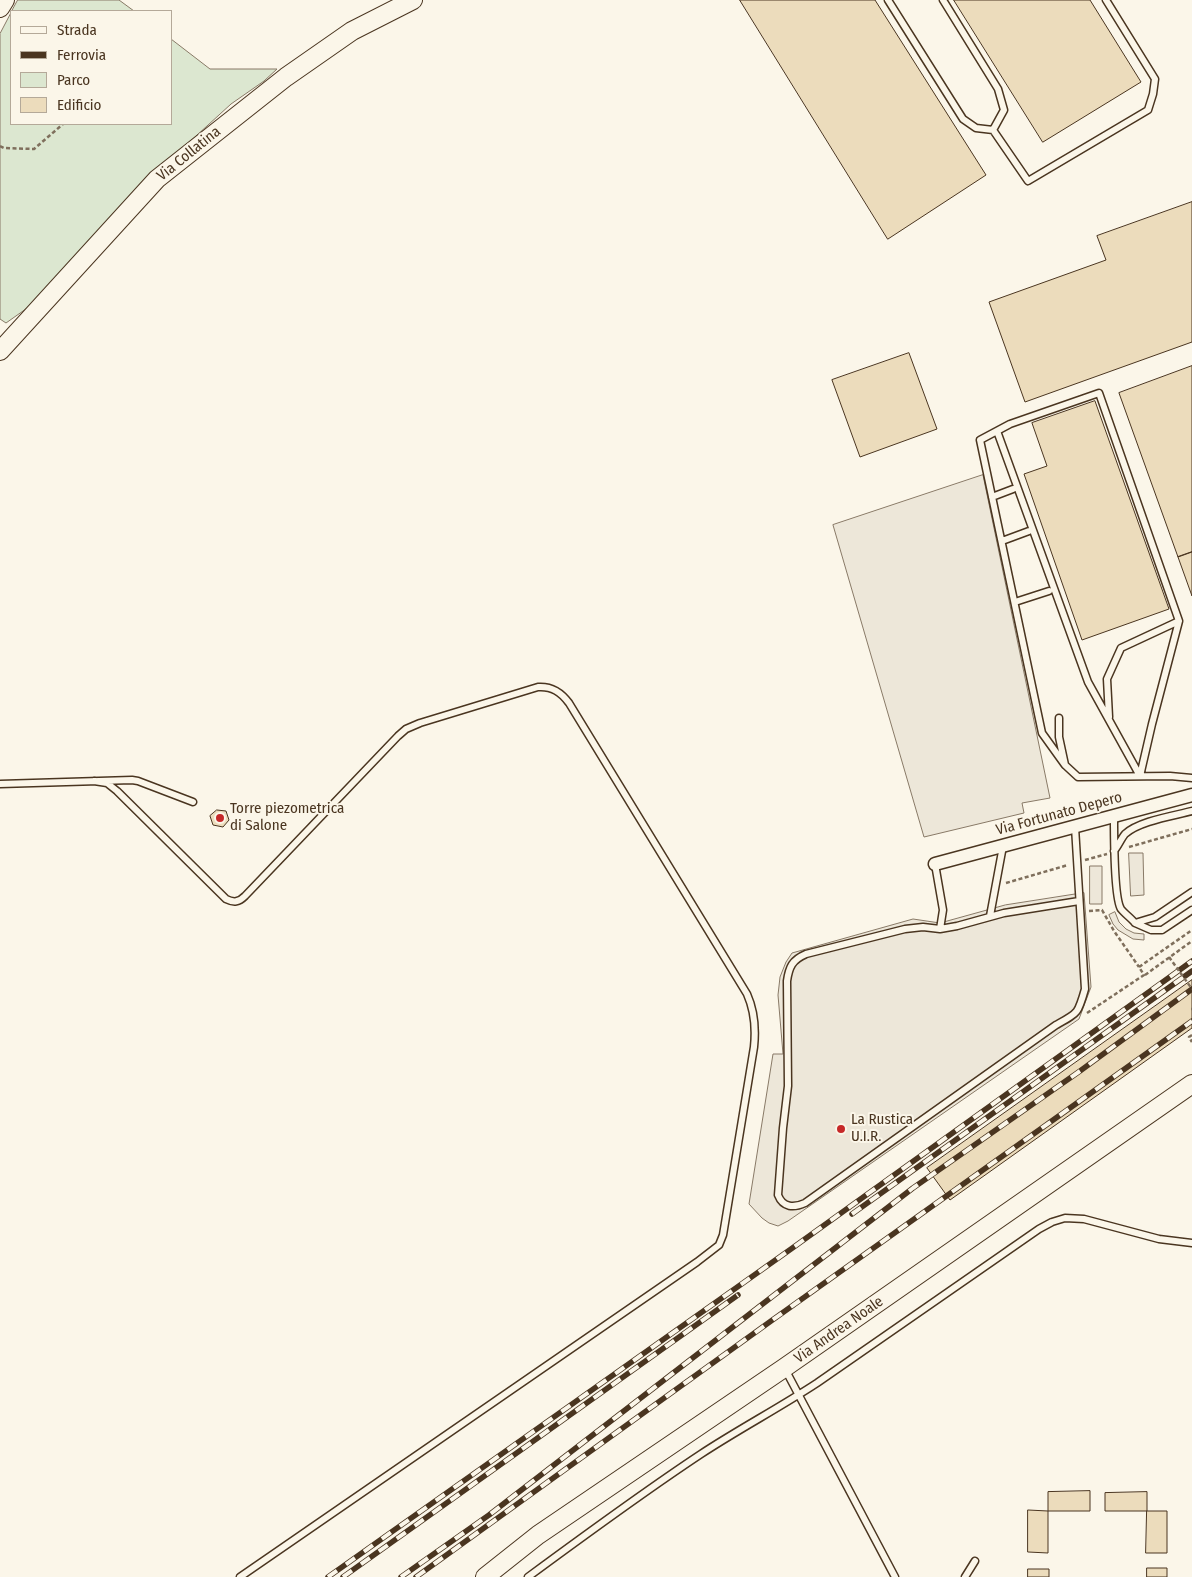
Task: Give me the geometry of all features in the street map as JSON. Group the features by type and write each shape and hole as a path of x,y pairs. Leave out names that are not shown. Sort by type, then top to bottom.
{"street":[{"path":"0,8 5,0"},
{"name":"Via Collatina","path":"1,346 157,179 286,76 352,31 410,1"},
{"name":"Via Fortunato Depero","path":"935,864 1192,795"},
{"name":"Via Andrea Noale","path":"485,1577 538,1535 784,1368 1192,1084"}],"lane":[{"path":"888,0 963,119 976,128 993,130 1028,181 1148,110 1155,80 1106,0"},
{"path":"943,0 998,89 1004,110 993,130"},
{"path":"1140,776 1179,621 1099,393 1010,424 980,440 1042,733 1065,765 1078,777 1170,776 1192,778"},
{"path":"997,431 1088,682 1140,776"},
{"path":"992,497 1013,490"},
{"path":"1002,541 1028,531"},
{"path":"1015,602 1049,591"},
{"path":"1109,720 1107,679 1121,648 1179,621"},
{"path":"94,781 107,783 117,791 226,899 234,902 241,900 245,896 406,729 420,722 538,687 552,688 569,702 742,986 750,1001 756,1023 754,1047 725,1225 722,1240 719,1244 697,1262 240,1577"},
{"path":"1059,718 1059,737 1065,765"},
{"path":"0,784 138,781 193,802"},
{"path":"1114,851 1125,835 1134,828 1146,823 1192,812"},
{"path":"1114,816 1114,851 1118,897 1121,908 1135,922 1152,930 1162,930 1192,910"},
{"path":"1075,827 1084,989 1081,1004 1075,1015 1056,1025 805,1203 794,1206 784,1204 778,1195 788,1086 787,982 791,964 806,954 905,929 924,927 940,929 990,916 1079,901"},
{"path":"990,916 1003,846"},
{"path":"935,864 943,910 940,929"},
{"path":"1135,922 1155,917 1192,892"},
{"path":"528,1577 625,1506 702,1453 799,1395 1039,1229 1052,1222 1065,1218 1084,1219 1158,1239 1192,1243"},
{"path":"784,1368 895,1577"},
{"path":"965,1577 975,1560"}],"path":[{"path":"0,146 4,148 34,149 62,125"},
{"path":"996,886 1192,829"},
{"path":"1079,913 1102,910 1144,976"},
{"path":"1139,967 1192,930"},
{"path":"1075,1015 1078,1019 1144,976 1192,941"},
{"path":"1169,957 1192,989"},
{"path":"1192,1035 1188,1037 1192,1042"}],"green space":[{"path":"18,0 119,0 133,10 13,10"},
{"path":"10,15 10,125 172,125 172,40 210,69 277,69 264,81 231,104 149,179 40,299 6,323 0,319 0,34"}],"shaded area":[{"path":"983,475 1050,798 1022,803 1024,813 924,837 833,525"},
{"path":"1129,853 1143,853 1144,895 1131,896"},
{"path":"1090,866 1102,866 1102,904 1090,904"},
{"name":"La Rustica U.I.R.","path":"1084,893 1091,987 1079,1019 788,1221 778,1226 762,1218 749,1204 773,1054 783,1054 778,995 780,977 792,953 913,919 940,923 1005,905"},
{"path":"1115,912 1119,922 1126,929 1134,933 1144,934 1144,940 1133,939 1118,930 1109,915"}],"building":[{"path":"740,0 875,0 986,175 888,239"},
{"path":"954,0 1090,0 1141,82 1043,142"},
{"path":"1192,202 1192,342 1025,402 989,302 1106,260 1097,236"},
{"path":"909,353 937,429 860,457 832,380"},
{"path":"1192,366 1192,552 1178,557 1119,393"},
{"path":"1095,401 1169,609 1082,640 1024,474 1047,466 1032,423"},
{"path":"1192,552 1192,596 1178,557"},
{"name":"Torre piezometrica di Salone","path":"217,810 226,811 229,820 223,827 213,825 210,816"},
{"path":"1192,980 1192,1028 950,1200 927,1168"},
{"path":"1090,1491 1090,1511 1048,1511 1048,1492"},
{"path":"1147,1492 1147,1511 1105,1511 1105,1493"},
{"path":"1028,1510 1048,1511 1048,1553 1028,1552"},
{"path":"1147,1511 1167,1511 1167,1553 1146,1553"},
{"path":"1147,1568 1167,1568 1167,1577 1147,1577"},
{"path":"1028,1569 1049,1569 1049,1577 1028,1577"}],"railway":[{"path":"328,1577 791,1249 1192,961"},
{"path":"852,1214 1192,971"},
{"path":"401,1577 489,1515 913,1188 1080,1071 1192,989"},
{"path":"416,1577 1192,1021"},
{"path":"343,1577 738,1295"}],"place":[{"name":"Torre piezometrica di Salone","path":"220,818"},
{"name":"La Rustica U.I.R.","path":"841,1129"}]}
